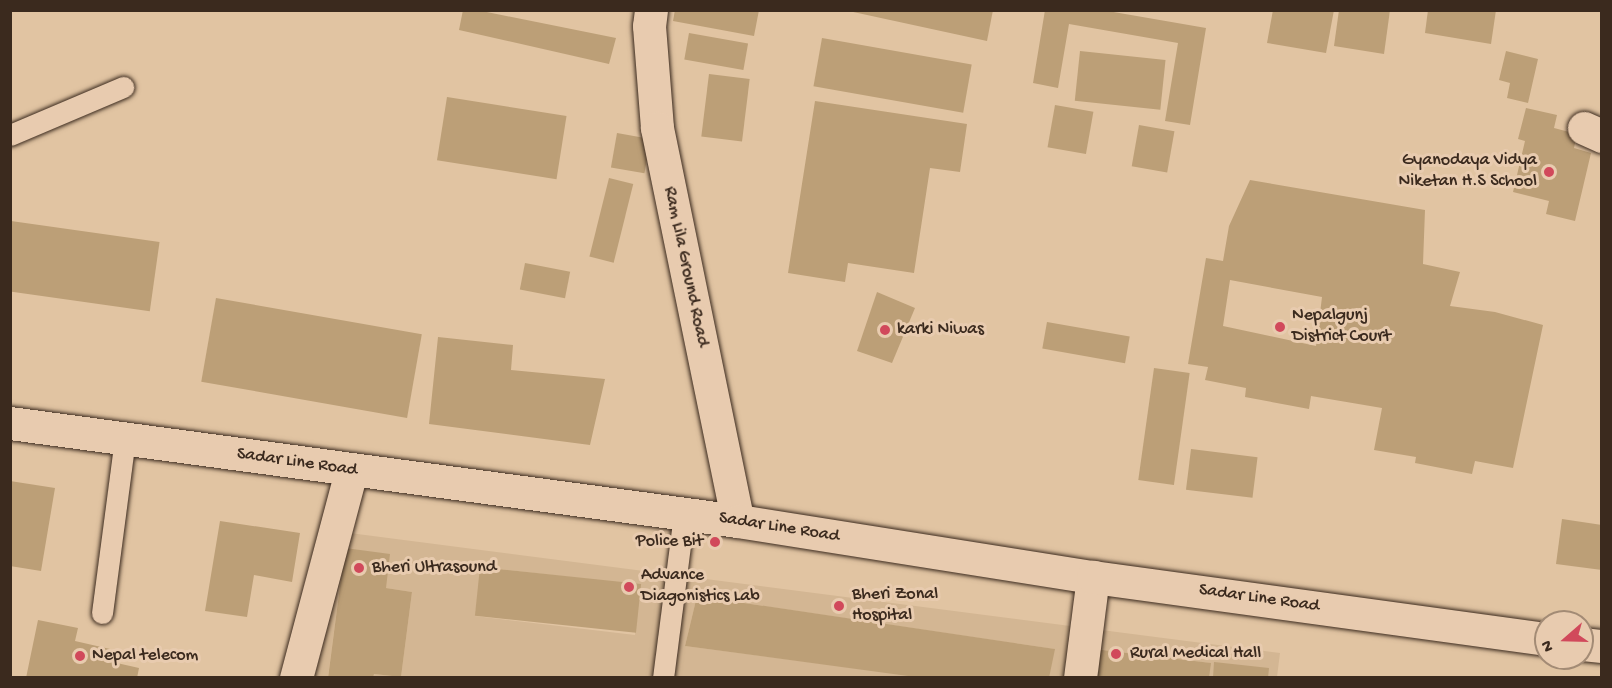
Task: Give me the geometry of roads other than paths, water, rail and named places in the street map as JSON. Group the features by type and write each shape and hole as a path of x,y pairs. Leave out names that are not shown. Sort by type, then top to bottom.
{"main road":[{"name":"Ram Lila Ground Road","path":"651,10 649,26 657,128 738,521"},
{"name":"Sadar Line Road","path":"10,423 351,471 738,521 1093,576 1534,637"},
{"path":"296,678 351,471"},
{"path":"1080,678 1093,576"}],"lane":[{"path":"10,135 123,87"},
{"path":"102,613 125,438"},
{"path":"663,678 684,514"}],"place":[{"name":"Gyanodaya Vidya Niketan H.S School","path":"1549,172"},
{"name":"Nepalgunj District Court","path":"1280,327"},
{"name":"karki Niwas","path":"885,330"},
{"name":"Police Bit","path":"715,542"},
{"name":"Bheri Ultrasound","path":"359,568"},
{"name":"Advance Diagonistics Lab","path":"629,587"},
{"name":"Bheri Zonal Hospital","path":"839,606"},
{"name":"Rural Medical Hall","path":"1116,654"},
{"name":"Nepal telecom","path":"80,656"}]}
